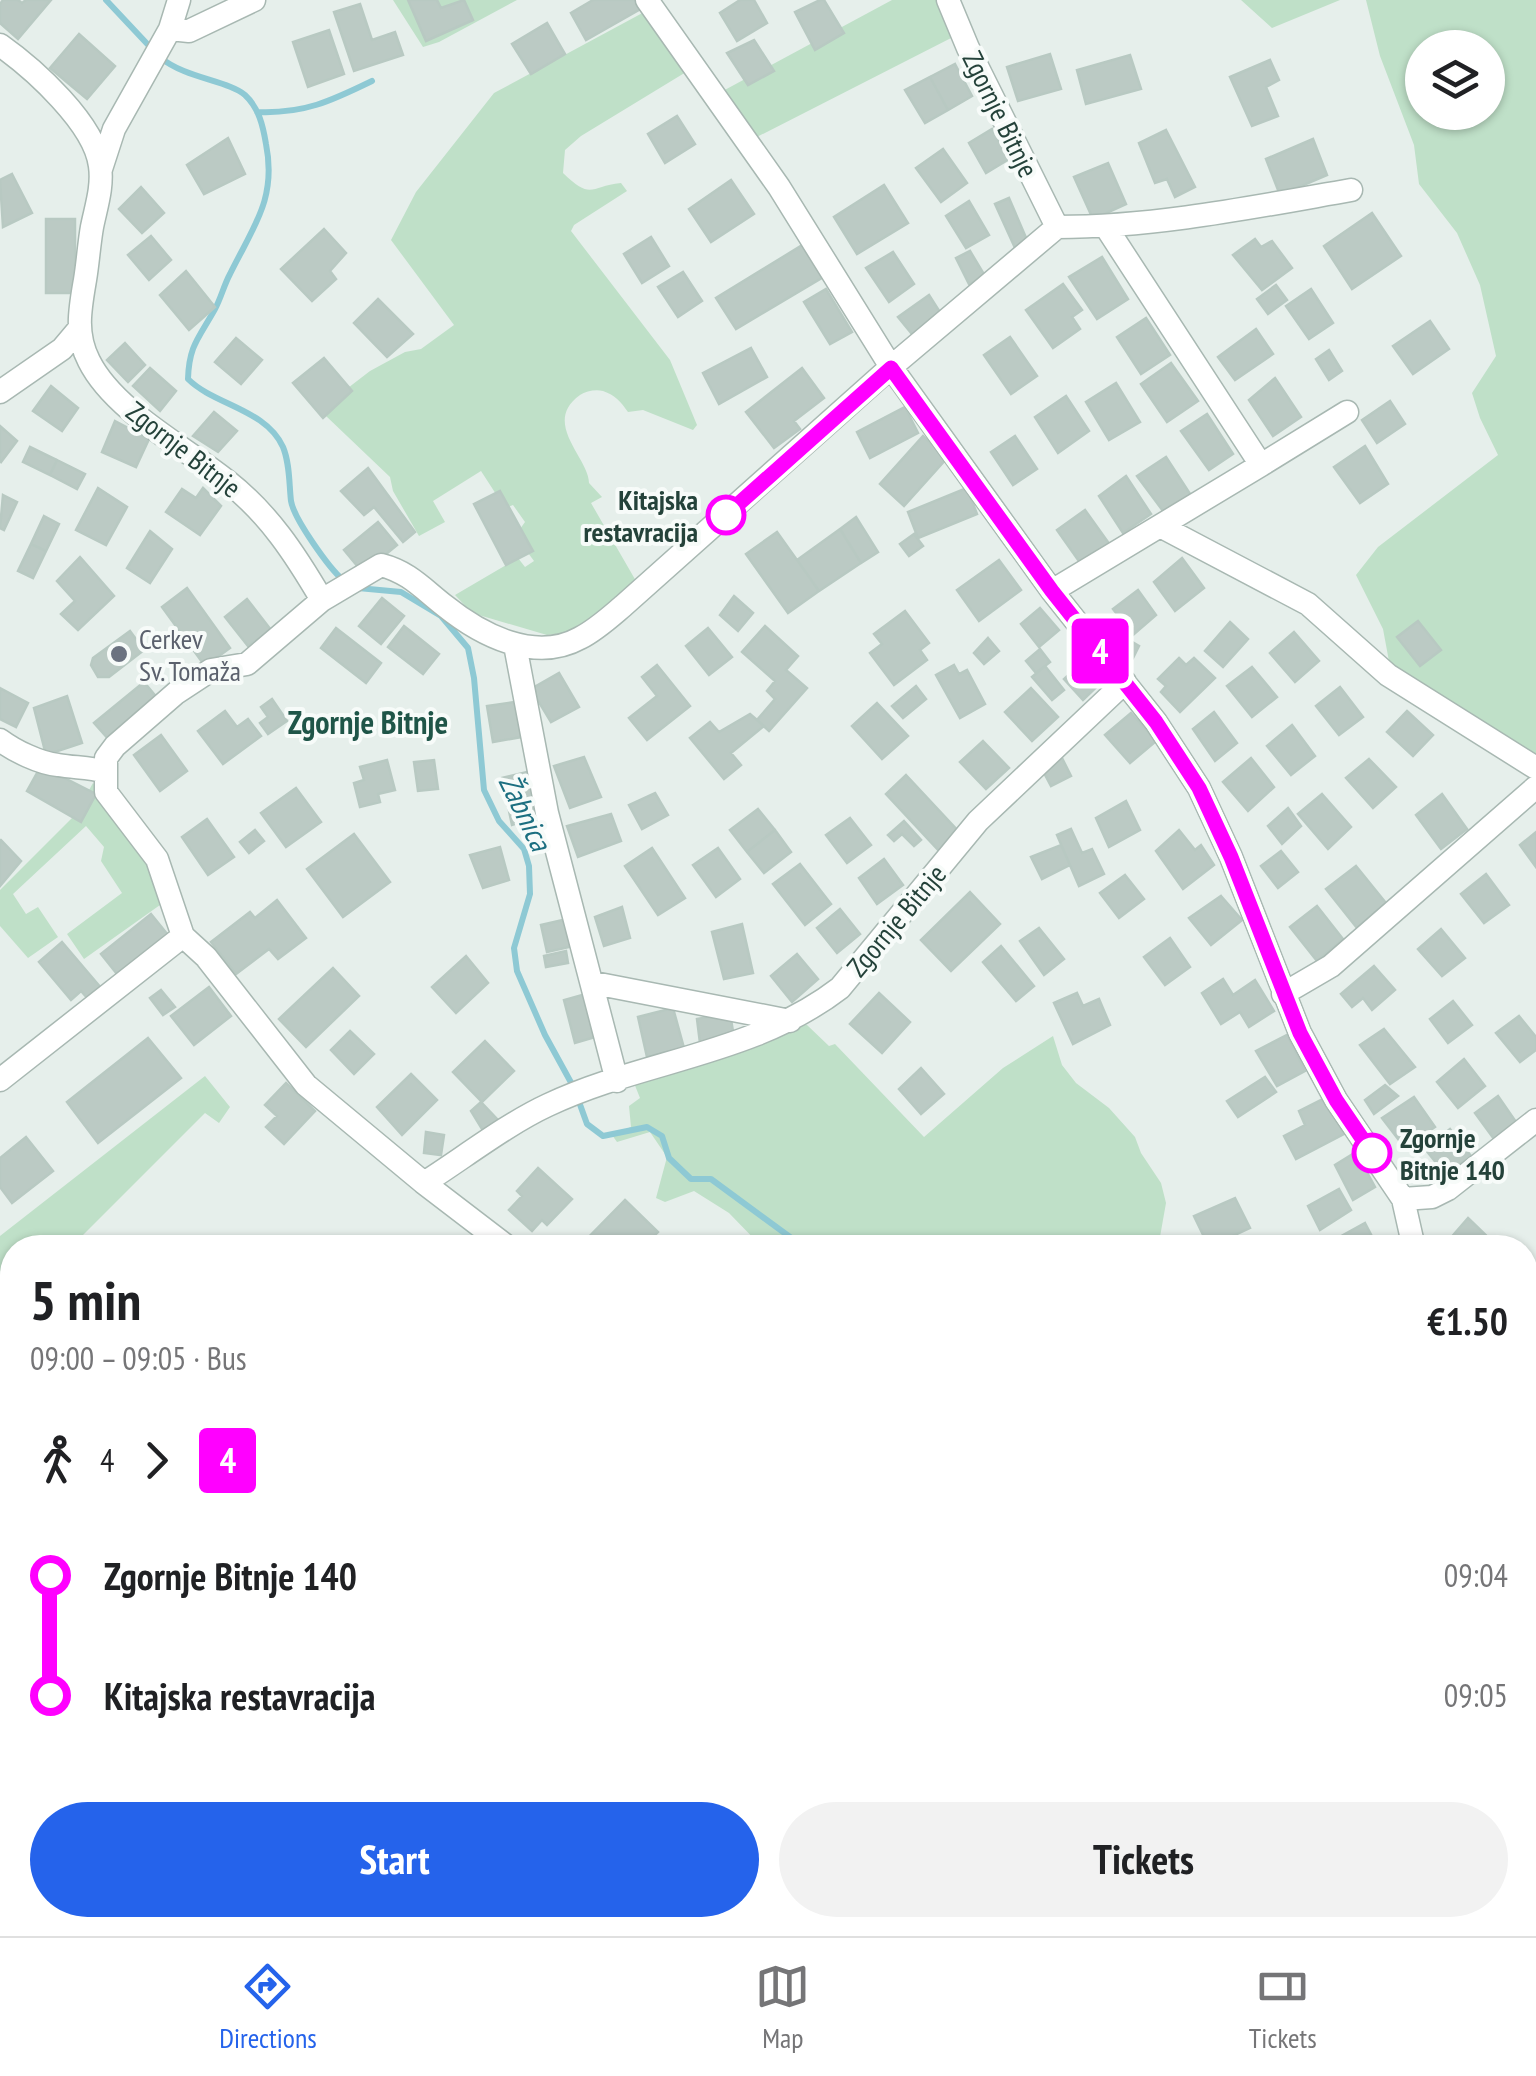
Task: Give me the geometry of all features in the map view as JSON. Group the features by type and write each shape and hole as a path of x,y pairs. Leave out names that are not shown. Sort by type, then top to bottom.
{"street":[{"path":"0,392 62,349 78,330 101,169 114,129 166,37 179,0"},
{"path":"166,37 189,31 254,0"},
{"path":"648,0 779,187 891,368 1052,591 1171,743 1199,788 1231,857 1283,994 1336,1100 1403,1199 1411,1235"},
{"name":"Zgornje Bitnje","path":"948,0 1057,227"},
{"path":"0,45 73,114 96,147 101,169"},
{"path":"492,1235 306,1085 206,957 183,936 157,859 106,792 106,758 115,746 176,692 211,670 247,664 328,595 381,565 423,585 470,624 515,645 563,645 599,625 1057,227 1106,228 1351,190"},
{"path":"1106,228 1261,465"},
{"name":"Zgornje Bitnje","path":"78,330 90,362 104,382 147,423 249,499 328,595"},
{"path":"1052,591 1346,412"},
{"path":"1160,526 1308,604 1388,674 1536,768"},
{"path":"515,645 547,813 617,1081"},
{"name":"Zgornje Bitnje","path":"424,1183 547,1105 696,1058 816,1006 840,988 978,821 1126,682"},
{"path":"0,740 55,766 91,767 106,772"},
{"path":"1283,994 1331,966 1536,787"},
{"path":"0,1080 183,936"},
{"path":"594,984 790,1020"},
{"path":"1403,1199 1432,1196 1448,1189 1536,1120"}],"green space":[{"path":"393,0 517,0 423,47"},
{"path":"892,0 940,0 955,36 751,140 721,92"},
{"path":"1241,0 1340,0 1272,28"},
{"path":"1366,0 1536,0 1536,755 1475,725 1391,672 1383,629 1356,575 1378,547 1498,455 1472,393 1496,356 1480,285 1457,233 1419,184 1408,130 1505,130 1505,30 1405,30 1405,121 1380,56"},
{"path":"648,10 691,69 581,136 565,150 563,173 586,189 621,183 627,191 574,225 571,231 670,360 697,425 693,430 643,410 628,412 614,397 600,390 582,394 569,406 566,429 589,483 602,497 591,503 636,581 572,632 547,635 472,613 455,595 518,558 525,567 534,561 523,546 528,541 520,529 525,522 513,505 505,508 481,471 433,501 445,522 419,536 393,491 390,477 326,416 344,391 370,371 405,352 421,349 454,325 391,240 416,192 494,93"},
{"path":"93,783 147,853 166,898 84,959 67,934 122,893 101,861 104,847 86,826 13,894 26,914 38,907 58,937 28,958 0,926 0,890 75,815"},
{"path":"807,1025 829,1046 835,1044 924,1137 1003,1068 1053,1036 1062,1065 1135,1137 1161,1183 1166,1203 1160,1235 750,1235 729,1213 694,1191 665,1202 656,1198 667,1157 650,1132 617,1142 612,1135 631,1127 629,1106 640,1098 634,1083"},
{"path":"205,1076 230,1107 219,1123 205,1113 83,1235 1,1235"}],"building":[{"path":"3,0 51,0 18,39 0,23"},
{"path":"408,0 437,0 441,8 464,0 473,20 426,41"},
{"path":"593,0 640,0 644,7 586,40 571,13"},
{"path":"740,0 754,0 767,23 737,41 720,13"},
{"path":"824,0 844,33 815,50 795,12"},
{"path":"360,4 372,40 395,32 403,55 354,71 334,12"},
{"path":"547,23 565,54 531,74 512,44"},
{"path":"329,30 344,74 308,87 293,42"},
{"path":"79,34 115,66 87,99 50,68"},
{"path":"754,40 774,71 748,85 727,53"},
{"path":"1050,54 1061,89 1018,101 1007,67"},
{"path":"1130,55 1141,89 1086,104 1077,70"},
{"path":"1270,60 1279,80 1266,87 1278,116 1252,126 1230,77"},
{"path":"955,64 972,96 948,110 930,77"},
{"path":"930,77 948,110 925,123 905,90"},
{"path":"677,116 695,144 665,163 648,134"},
{"path":"992,129 1009,159 986,173 969,143"},
{"path":"1166,130 1195,187 1175,197 1167,179 1155,183 1139,143"},
{"path":"228,138 245,174 204,194 187,165"},
{"path":"1313,139 1327,175 1280,195 1266,159"},
{"path":"943,149 967,183 941,202 916,168"},
{"path":"1108,163 1126,204 1093,219 1074,177"},
{"path":"12,174 32,213 3,227 0,180"},
{"path":"731,180 754,214 711,242 689,209"},
{"path":"884,185 908,223 857,254 834,217"},
{"path":"141,187 164,213 142,233 119,209"},
{"path":"1009,198 1027,240 1015,248 995,204"},
{"path":"969,201 989,235 966,248 946,216"},
{"path":"1372,213 1401,256 1352,289 1324,246"},
{"path":"46,219 75,219 75,293 46,293"},
{"path":"324,229 346,253 330,271 336,279 312,301 281,269"},
{"path":"151,236 171,260 149,280 128,255"},
{"path":"651,237 669,266 642,283 624,254"},
{"path":"1255,239 1261,247 1272,241 1292,268 1262,290 1233,255"},
{"path":"804,244 825,276 736,329 716,298"},
{"path":"970,251 985,276 969,284 956,258"},
{"path":"893,252 914,284 889,302 866,268"},
{"path":"1102,257 1128,299 1097,319 1069,277"},
{"path":"186,271 215,307 189,330 160,295"},
{"path":"683,272 702,301 678,317 658,287"},
{"path":"1063,284 1082,310 1072,317 1080,329 1053,348 1026,310"},
{"path":"1276,285 1287,300 1268,314 1257,299"},
{"path":"826,289 852,332 830,344 804,302"},
{"path":"1311,289 1333,323 1309,339 1286,306"},
{"path":"929,295 943,317 916,339 898,317"},
{"path":"378,299 413,334 387,357 354,323"},
{"path":"1146,318 1170,355 1141,374 1117,337"},
{"path":"1430,321 1449,349 1413,374 1393,346"},
{"path":"1256,329 1273,354 1235,380 1218,357"},
{"path":"1010,337 1037,376 1011,394 984,355"},
{"path":"236,338 262,360 241,384 215,362"},
{"path":"125,343 145,365 128,382 107,360"},
{"path":"751,348 767,377 719,404 703,373"},
{"path":"1329,350 1342,371 1329,380 1316,359"},
{"path":"324,358 352,391 323,418 293,383"},
{"path":"1171,363 1198,401 1167,422 1141,384"},
{"path":"150,368 176,391 160,411 133,386"},
{"path":"802,368 824,398 794,421 800,429 774,448 746,412"},
{"path":"1275,378 1301,417 1273,436 1249,400"},
{"path":"1116,383 1140,422 1109,440 1086,402"},
{"path":"51,386 78,408 62,431 33,411"},
{"path":"1066,396 1089,431 1058,453 1035,417"},
{"path":"1390,401 1405,424 1377,443 1362,420"},
{"path":"905,407 918,433 870,458 857,432"},
{"path":"214,412 237,431 218,452 193,436"},
{"path":"1207,414 1233,454 1209,470 1181,431"},
{"path":"115,421 149,439 136,467 102,452"},
{"path":"0,426 17,441 1,462 0,461"},
{"path":"923,436 947,458 904,506 880,484"},
{"path":"1015,436 1037,469 1013,485 991,452"},
{"path":"1365,446 1388,484 1360,503 1334,467"},
{"path":"30,447 57,460 50,475 23,462"},
{"path":"1166,457 1192,497 1166,515 1137,476"},
{"path":"57,460 85,474 77,489 50,475"},
{"path":"368,468 415,532 403,542 374,507 364,515 341,491"},
{"path":"1126,476 1151,514 1123,533 1099,496"},
{"path":"98,488 127,507 106,545 76,530"},
{"path":"203,488 221,506 200,535 166,512 182,489 196,498"},
{"path":"967,488 977,514 918,538 908,512"},
{"path":"500,491 533,551 506,565 474,504"},
{"path":"3,495 17,502 4,530 0,528"},
{"path":"1085,510 1110,545 1081,564 1057,530"},
{"path":"44,516 59,524 46,551 31,544"},
{"path":"856,517 878,552 861,563 840,529"},
{"path":"378,522 397,545 363,573 344,550"},
{"path":"840,529 861,563 819,591 797,560"},
{"path":"150,531 172,549 150,583 127,568"},
{"path":"777,532 819,591 788,613 746,554"},
{"path":"914,534 923,546 909,556 900,544"},
{"path":"31,544 46,551 33,578 18,571"},
{"path":"80,557 114,596 78,630 61,614 75,601 57,581"},
{"path":"1182,558 1204,588 1175,611 1154,582"},
{"path":"999,560 1021,590 979,621 957,590"},
{"path":"187,588 230,648 205,666 162,607"},
{"path":"1138,590 1156,615 1133,635 1113,609"},
{"path":"734,596 753,613 738,631 720,615"},
{"path":"382,598 404,616 381,644 359,626"},
{"path":"247,599 271,630 248,646 225,617"},
{"path":"1040,608 1059,630 1039,647 1021,624"},
{"path":"905,611 929,643 920,650 927,660 894,685 870,653 882,644 874,634"},
{"path":"1418,621 1441,650 1420,666 1397,637"},
{"path":"1230,622 1248,639 1223,667 1205,651"},
{"path":"404,626 439,654 423,674 388,647"},
{"path":"765,626 798,656 786,670 807,688 769,731 757,720 775,699 767,691 775,681 742,652"},
{"path":"336,628 381,663 366,683 321,648"},
{"path":"708,628 732,657 709,675 686,646"},
{"name":"Cerkev Sv. Tomaža","path":"130,631 144,650 109,677 98,677 91,665 93,658"},
{"path":"1294,632 1319,661 1295,682 1270,653"},
{"path":"1124,637 1139,646 1133,658 1117,649"},
{"path":"988,638 999,651 984,664 974,653"},
{"path":"1040,649 1050,662 1036,673 1026,661"},
{"path":"1091,654 1110,674 1083,700 1064,679"},
{"path":"1179,658 1186,665 1194,658 1215,678 1180,712 1161,692 1166,686 1158,679"},
{"path":"657,665 690,706 647,740 629,718 657,696 642,677"},
{"path":"954,665 959,674 967,670 985,704 960,718 936,675"},
{"path":"1045,666 1064,690 1052,700 1032,677"},
{"path":"1252,667 1277,697 1252,717 1227,686"},
{"path":"559,673 579,707 551,722 531,689"},
{"path":"144,682 159,700 111,742 94,723"},
{"path":"916,686 926,699 903,718 892,706"},
{"path":"1340,687 1363,717 1339,735 1316,706"},
{"path":"0,688 28,703 16,727 0,719"},
{"path":"1031,688 1058,717 1032,741 1005,712"},
{"path":"67,696 82,743 46,755 34,708"},
{"path":"272,699 287,721 268,734 260,723 268,717 261,707"},
{"path":"515,702 522,737 493,742 487,706"},
{"path":"877,703 908,736 882,759 852,726"},
{"path":"225,711 237,727 248,719 261,736 223,764 198,731"},
{"path":"1407,711 1433,735 1413,756 1387,732"},
{"path":"1214,712 1237,743 1215,761 1193,729"},
{"path":"1131,713 1156,741 1130,763 1105,735"},
{"path":"750,714 764,726 731,753 741,765 724,779 690,738 710,722 719,732"},
{"path":"1292,725 1315,756 1291,775 1267,746"},
{"path":"161,735 187,771 160,791 134,755"},
{"path":"983,741 1009,768 986,789 960,762"},
{"path":"584,757 601,797 570,808 554,766"},
{"path":"1062,758 1071,776 1051,786 1042,769"},
{"path":"1251,758 1274,787 1248,811 1223,782"},
{"path":"1369,759 1396,787 1373,808 1346,778"},
{"path":"387,760 395,790 378,794 380,802 360,807 354,783 364,780 360,767"},
{"path":"434,760 438,789 418,791 414,762"},
{"path":"41,766 96,794 81,822 27,791"},
{"path":"527,772 538,817 512,825 502,778"},
{"path":"906,775 960,833 940,852 886,794"},
{"path":"296,788 321,822 286,847 261,813"},
{"path":"655,793 668,815 642,829 629,805"},
{"path":"1322,794 1351,827 1328,849 1298,814"},
{"path":"1442,794 1467,829 1441,849 1416,815"},
{"path":"1126,801 1140,830 1109,847 1096,818"},
{"path":"1288,808 1301,826 1282,844 1268,826"},
{"path":"758,809 775,830 747,852 730,830"},
{"path":"611,814 621,841 578,857 567,826"},
{"path":"850,818 871,845 847,863 826,835"},
{"path":"207,819 234,857 208,875 182,837"},
{"path":"904,821 921,840 914,846 902,834 894,841 888,835"},
{"path":"1071,829 1082,853 1092,849 1104,874 1079,886 1057,835"},
{"path":"255,830 264,841 249,853 240,842"},
{"path":"775,830 791,852 764,873 747,852"},
{"path":"1179,830 1195,850 1201,845 1214,865 1183,889 1156,851"},
{"path":"1536,832 1536,867 1520,845"},
{"path":"354,834 390,882 343,917 307,869"},
{"path":"0,840 21,861 0,886"},
{"path":"1061,845 1070,865 1042,879 1031,857"},
{"path":"500,847 509,880 483,888 470,855"},
{"path":"652,848 685,898 658,915 625,866"},
{"path":"718,848 740,879 716,897 693,865"},
{"path":"1281,851 1298,872 1278,888 1261,866"},
{"path":"884,859 903,885 877,904 859,878"},
{"path":"800,864 831,904 805,925 773,884"},
{"path":"1356,866 1386,903 1357,928 1326,889"},
{"path":"1486,874 1509,905 1484,923 1461,894"},
{"path":"1125,875 1144,899 1119,918 1100,893"},
{"path":"970,892 1000,924 951,971 921,940"},
{"path":"1221,896 1242,920 1211,945 1189,918"},
{"path":"277,900 306,938 278,959 269,949 236,974 211,942 250,912 255,918"},
{"path":"1317,906 1343,939 1317,961 1290,927"},
{"path":"622,907 630,938 604,946 595,917"},
{"path":"840,909 860,934 837,953 817,928"},
{"path":"151,914 168,935 117,974 101,954"},
{"path":"567,919 573,946 547,952 541,925"},
{"path":"742,924 753,973 724,979 712,932"},
{"path":"1039,928 1064,959 1044,975 1020,941"},
{"path":"1441,929 1465,958 1442,976 1418,949"},
{"path":"1170,938 1190,967 1165,985 1144,957"},
{"path":"62,942 102,989 89,1000 81,991 71,1000 39,962"},
{"path":"1001,946 1034,986 1016,1001 983,962"},
{"path":"566,951 568,963 546,967 544,956"},
{"path":"797,954 818,979 792,1002 771,976"},
{"path":"466,956 488,983 456,1013 432,987"},
{"path":"1374,966 1395,990 1372,1010 1363,998 1352,1007 1341,994"},
{"path":"333,968 359,996 306,1047 279,1019"},
{"path":"1223,979 1233,995 1255,980 1274,1011 1249,1027 1240,1012 1221,1024 1202,993"},
{"path":"209,987 231,1016 194,1045 171,1016"},
{"path":"161,990 175,1007 163,1015 150,998"},
{"path":"589,993 595,1037 575,1043 564,1000"},
{"path":"879,993 910,1022 882,1053 850,1024"},
{"path":"1077,993 1083,1006 1099,999 1110,1025 1073,1044 1054,1003"},
{"path":"1453,1001 1472,1025 1448,1043 1430,1019"},
{"path":"673,1008 684,1048 647,1057 638,1017"},
{"path":"730,1013 734,1038 700,1043 697,1019"},
{"path":"1519,1016 1536,1037 1536,1050 1520,1062 1496,1033"},
{"path":"1384,1029 1415,1067 1390,1084 1360,1045"},
{"path":"350,1031 374,1054 354,1074 331,1050"},
{"path":"1287,1035 1305,1071 1277,1086 1256,1051"},
{"path":"148,1038 181,1078 98,1143 67,1102"},
{"path":"485,1041 514,1071 482,1102 453,1072"},
{"path":"1464,1059 1485,1086 1458,1108 1437,1082"},
{"path":"921,1068 944,1094 921,1114 899,1089"},
{"path":"411,1074 437,1100 402,1135 377,1107"},
{"path":"1265,1077 1276,1092 1238,1117 1227,1101"},
{"path":"286,1083 315,1111 284,1144 266,1127 277,1116 265,1105"},
{"path":"1385,1085 1398,1096 1374,1114 1365,1100"},
{"path":"1498,1096 1516,1122 1494,1139 1475,1113"},
{"path":"1414,1097 1435,1127 1405,1148 1382,1118"},
{"path":"1325,1098 1344,1134 1296,1159 1284,1136 1305,1125 1299,1111"},
{"path":"481,1102 500,1122 485,1134 471,1111"},
{"path":"1450,1129 1471,1156 1446,1175 1425,1149"},
{"path":"426,1132 444,1135 441,1155 424,1153"},
{"path":"26,1137 53,1171 12,1203 0,1187 0,1158"},
{"path":"1356,1152 1375,1187 1353,1200 1335,1165"},
{"path":"538,1168 572,1199 547,1225 542,1220 532,1231 509,1210 522,1196 517,1191"},
{"path":"1339,1189 1351,1210 1320,1230 1308,1206"},
{"path":"1235,1198 1250,1228 1235,1235 1203,1235 1194,1216"},
{"path":"625,1200 658,1232 655,1235 591,1235"},
{"path":"1468,1218 1486,1235 1453,1235"},
{"path":"1365,1223 1371,1235 1343,1235"}],"waterway":[{"name":"Žabnica","path":"106,0 152,49"},
{"name":"Žabnica","path":"161,58 245,95 260,118 269,163 261,212 196,342 188,379 265,424 275,434 285,454 291,501 298,519 343,580"},
{"path":"257,112 317,105 372,81"},
{"name":"Žabnica","path":"358,588 401,592 441,616 468,648 484,790 499,821 524,849 529,866 530,894 514,948 517,971 574,1088"},
{"name":"Žabnica","path":"578,1099 587,1124 603,1136 647,1127 662,1136 669,1158 691,1179 711,1179 787,1235"}],"bus line":[{"name":"4","path":"726,515 891,368 1052,591 1156,722 1199,788 1231,857 1300,1033 1336,1100 1372,1153"}],"place":[{"name":"Kitajska restavracija","path":"726,515"},
{"name":"Cerkev Sv. Tomaža","path":"119,654"},
{"name":"Zgornje Bitnje 140","path":"1372,1153"}],"district":[{"name":"Zgornje Bitnje","path":"368,722"}]}
